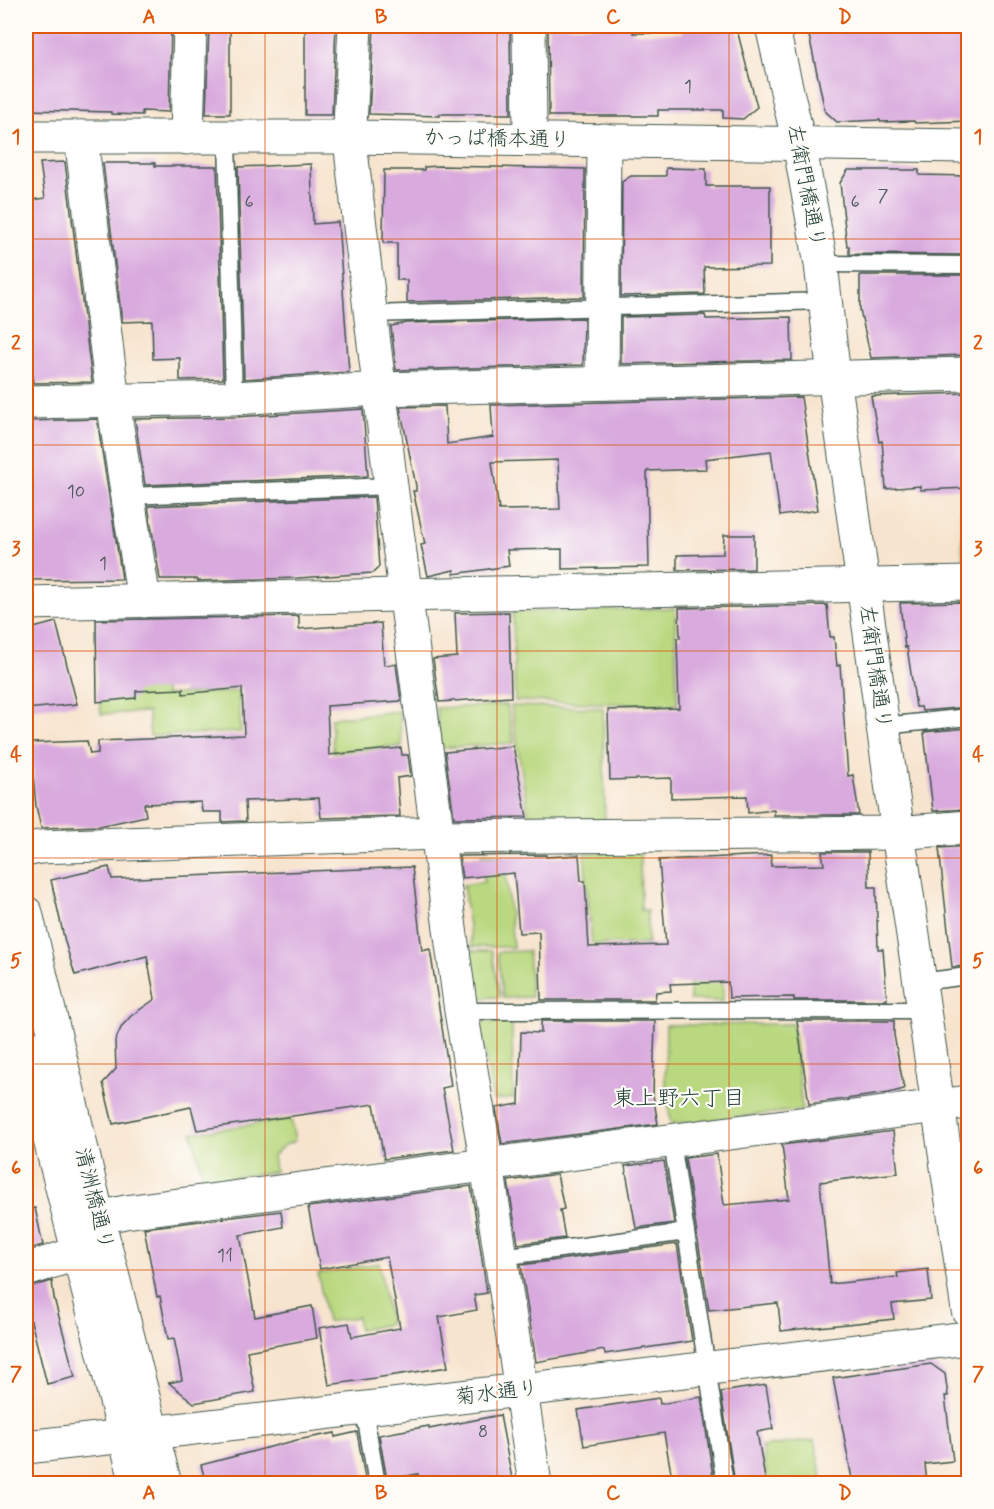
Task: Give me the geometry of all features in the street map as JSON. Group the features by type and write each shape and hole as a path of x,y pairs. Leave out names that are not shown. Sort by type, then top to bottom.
{"street":[{"path":"187,138 190,26"},
{"path":"355,26 351,137 370,314 461,1011 487,1165 535,1484"},
{"path":"529,26 530,139"},
{"name":"左衛門橋通り","path":"772,26 799,143 820,264 834,378 922,996 954,1104 969,1310"},
{"name":"かっぱ橋本通り","path":"26,137 351,137 969,146"},
{"path":"81,137 113,401 144,602"},
{"path":"602,383 604,140"},
{"path":"26,402 234,398 380,389 969,374"},
{"path":"26,603 969,583"},
{"path":"26,850 39,847 438,835 898,833 969,827"},
{"name":"清洲橋通り","path":"26,913 98,1218 139,1435 137,1484"},
{"name":"清洲橋通り","path":"26,1045 32,1098 78,1253 139,1435 165,1484"},
{"path":"98,1218 125,1212 954,1104"},
{"path":"26,1270 78,1253"},
{"name":"菊水通り","path":"26,1447 969,1338"}],"lane":[{"path":"227,138 234,398"},
{"path":"820,264 969,266"},
{"path":"370,314 825,301"},
{"path":"128,496 392,486"},
{"path":"884,726 969,717"},
{"path":"461,1011 922,996 969,976"},
{"path":"672,1142 726,1484"},
{"path":"501,1257 686,1232"},
{"path":"364,1408 377,1484"}],"green space":[{"path":"961,509 968,509 968,562 963,562"},
{"path":"675,608 677,705 515,701 513,612"},
{"path":"165,686 165,695 238,691 241,732 150,736 148,712 101,714 99,688"},
{"path":"507,705 514,743 440,748 436,708"},
{"path":"511,706 603,708 605,822 530,823"},
{"path":"399,711 402,746 333,752 331,718"},
{"path":"640,852 641,910 647,910 648,944 592,944 584,853"},
{"path":"481,854 504,855 513,947 472,947 463,885 484,882"},
{"path":"691,949 723,949 723,1001 690,1000"},
{"path":"469,951 492,951 500,997 477,998"},
{"path":"528,951 531,997 503,998 497,952"},
{"path":"480,1022 512,1022 513,1098 493,1100"},
{"path":"793,1024 802,1110 671,1124 665,1080 666,1025"},
{"path":"291,1119 295,1141 283,1146 273,1156 275,1172 204,1181 192,1133"},
{"path":"379,1263 390,1324 359,1330 357,1317 327,1322 318,1274"},
{"path":"814,1440 823,1483 768,1483 762,1447"}],"building":[{"path":"26,26 171,26 169,112 142,111 142,115 26,110"},
{"path":"209,26 230,26 230,114 206,114"},
{"path":"305,26 336,26 332,115 305,115"},
{"path":"374,26 510,26 511,114 440,114 440,116 369,114"},
{"path":"548,26 633,26 633,33 683,33 681,26 736,26 757,107 743,119 723,118 723,110 658,110 658,116 549,116"},
{"path":"807,26 969,26 969,121 837,122 825,111"},
{"path":"65,162 92,382 33,383 26,333 26,201 45,198 40,163"},
{"path":"103,163 217,166 223,379 180,380 180,358 153,359 152,321 122,322"},
{"path":"311,164 313,224 338,222 349,372 244,379 238,167"},
{"path":"424,167 585,169 584,297 407,302 407,280 397,280 397,243 383,243 384,170 424,170"},
{"path":"666,168 706,169 706,186 770,186 770,266 704,267 705,294 621,296 622,182 631,176 666,176"},
{"path":"848,170 919,170 919,175 969,176 969,255 849,254 840,183"},
{"path":"860,275 968,275 968,355 871,358 860,310"},
{"path":"705,315 706,319 791,317 792,360 621,364 621,317"},
{"path":"584,318 583,365 396,370 391,326 407,323"},
{"path":"969,393 969,488 920,490 920,486 886,489 882,441 879,442 871,396"},
{"path":"801,397 818,510 780,516 771,451 705,459 706,469 647,471 649,567 562,569 562,549 507,550 509,566 454,574 454,570 428,576 421,545 425,544 413,491 416,491 416,486 400,407 445,406 447,444 493,437 491,405","holes":["558,460 560,509 499,510 492,462"]},
{"path":"363,409 368,476 145,485 135,419 235,417"},
{"path":"97,419 122,579 26,580 26,421"},
{"path":"374,497 379,567 373,573 198,581 197,579 160,579 148,506"},
{"path":"724,535 754,535 754,569 677,570 677,555 723,554"},
{"path":"969,602 969,707 922,711 921,707 916,707 907,647 905,648 900,603"},
{"path":"827,605 830,637 834,637 837,666 840,665 848,776 853,775 859,815 774,815 774,810 748,813 747,796 671,798 671,778 610,780 608,710 679,708 677,638 680,638 679,608"},
{"path":"509,612 511,697 439,702 433,659 457,657 455,613"},
{"path":"299,616 299,629 381,623 384,665 396,664 401,701 327,706 329,755 401,748 402,755 408,755 411,776 397,778 400,816 321,818 319,798 245,801 246,821 222,822 222,812 202,812 201,802 144,804 146,816 100,826 41,828 36,806 30,743 87,741 90,754 98,753 98,741 244,735 242,688 183,694 183,689 136,691 136,698 97,702 96,620"},
{"path":"56,622 77,704 26,709 26,630"},
{"path":"969,728 969,809 933,811 924,732"},
{"path":"513,746 527,817 454,818 445,752"},
{"path":"969,846 969,966 952,967 939,848"},
{"path":"822,852 868,852 869,887 876,887 878,949 883,949 887,1000 794,1000 794,997 729,998 728,982 670,984 671,991 656,992 655,1000 541,1000 539,932 519,933 514,873 462,878 459,856 579,855 581,881 585,881 589,947 666,945 659,860 771,855 771,866 824,865"},
{"path":"109,867 112,879 412,867 422,951 430,949 451,1086 442,1088 454,1150 384,1159 374,1104 197,1130 191,1107 113,1124 103,1083 116,1069 115,1041 122,1026 131,1016 155,999 147,956 75,975 51,880"},
{"path":"541,1021 655,1021 653,1095 658,1124 502,1144 496,1108 519,1104 521,1032 541,1033"},
{"path":"797,1021 894,1021 894,1035 904,1089 809,1104"},
{"path":"893,1131 898,1173 820,1182 830,1284 898,1277 897,1273 928,1269 931,1300 892,1304 894,1319 781,1331 778,1303 709,1310 685,1158 717,1154 724,1205 789,1199 782,1145"},
{"path":"664,1161 674,1223 636,1228 625,1166"},
{"path":"557,1174 564,1209 560,1210 565,1238 518,1244 508,1181"},
{"path":"471,1186 487,1293 474,1295 477,1310 439,1317 448,1367 329,1385 319,1328 349,1323 352,1337 400,1328 387,1257 320,1269 308,1207"},
{"path":"35,1208 43,1245 26,1250 26,1209"},
{"path":"281,1211 283,1227 240,1235 255,1317 312,1306 317,1338 247,1351 255,1392 194,1403 169,1383 182,1380 174,1338 168,1339 160,1296 157,1297 144,1228"},
{"path":"677,1244 692,1341 605,1354 604,1350 536,1362 521,1265"},
{"path":"52,1281 54,1298 75,1377 47,1384 31,1321 26,1322 26,1288"},
{"path":"931,1364 945,1374 948,1396 945,1396 953,1461 925,1464 927,1484 853,1484 833,1378"},
{"path":"766,1385 773,1429 757,1432 766,1484 735,1484 721,1392"},
{"path":"701,1397 714,1483 673,1484 664,1433 584,1446 578,1410 659,1398 660,1404"},
{"path":"500,1415 513,1484 419,1484 418,1474 387,1480 379,1435 429,1426 429,1429"},
{"path":"357,1432 366,1484 206,1484 201,1465 297,1440 335,1433 335,1437"}],"district":[{"name":"東上野六丁目","path":"679,1099"}]}
